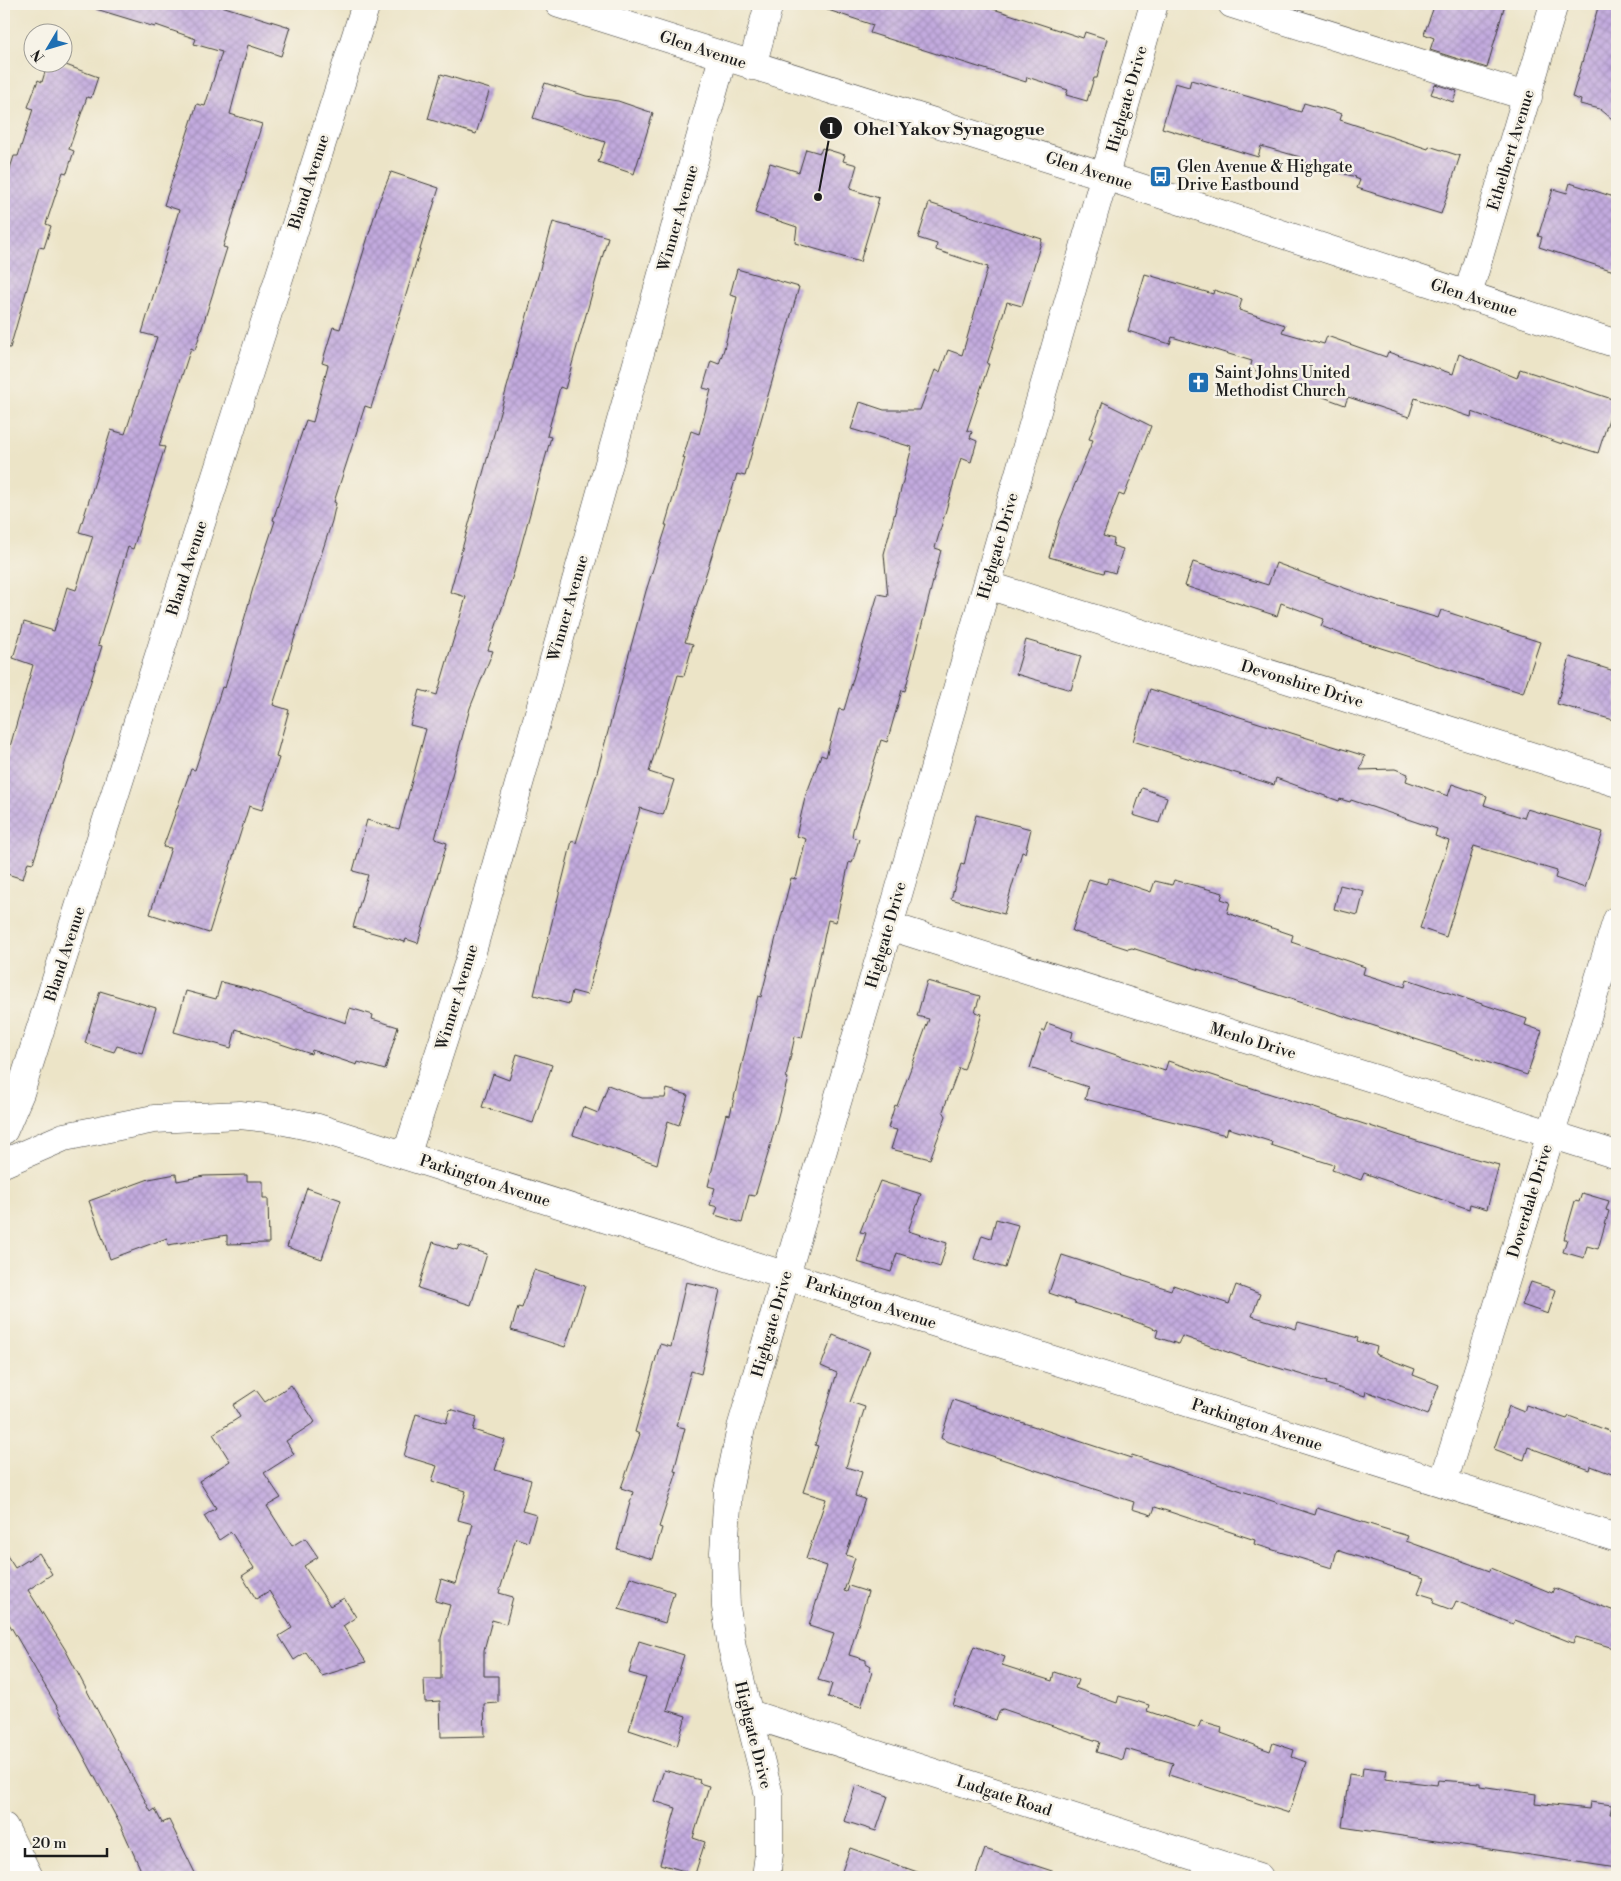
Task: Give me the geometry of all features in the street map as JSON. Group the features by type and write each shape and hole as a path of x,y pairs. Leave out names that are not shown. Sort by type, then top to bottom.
{"street":[{"name":"Bland Avenue","path":"4,1130 20,1093 366,4"},
{"name":"Glen Avenue","path":"559,4 1105,176 1467,297 1617,344"},
{"path":"752,66 769,4"},
{"name":"Highgate Drive","path":"766,1877 769,1854 769,1795 732,1646 726,1607 724,1552 728,1491 741,1428 889,926 1154,4"},
{"path":"1232,4 1528,97"},
{"name":"Ethelbert Avenue","path":"1467,297 1528,97 1554,4"},
{"name":"Winner Avenue","path":"406,1156 473,946 723,57"},
{"name":"Devonshire Drive","path":"987,585 1617,783"},
{"name":"Doverdale Drive","path":"1443,1483 1617,920"},
{"name":"Menlo Drive","path":"889,926 1617,1155"},
{"name":"Parkington Avenue","path":"4,1163 64,1137 154,1119 230,1115 276,1119 318,1128 1617,1538"},
{"name":"Ludgate Road","path":"750,1714 1258,1877"},
{"path":"4,1827 28,1877"}],"building":[{"path":"96,4 215,4 290,27 281,56 248,45 230,114 262,124 223,247 227,248 195,350 191,348 159,446 165,447 133,549 128,547 98,645 102,646 49,814 33,863 28,862 23,879 4,873 4,768 33,665 13,658 24,622 54,631 67,587 76,590 93,536 79,532 111,430 125,434 157,337 142,333 179,210 164,205 197,104 205,106 222,52 194,44 196,39 156,25 155,27 96,9"},
{"path":"823,4 978,4 1083,38 1085,32 1107,39 1097,78 1094,78 1087,101 1066,95 1068,90 1027,77 1026,82 870,33 873,25 822,8"},
{"path":"1435,4 1505,4 1487,68 1430,50 1434,38 1424,34"},
{"path":"1599,4 1617,10 1617,123 1600,109 1580,104 1581,100 1572,97"},
{"path":"72,67 98,77 91,98 87,97 69,149 74,151 67,173 63,172 46,224 51,226 44,248 39,247 10,348 4,347 4,187 14,156 18,156 33,109 28,107 38,80 42,82 45,72 72,72"},
{"path":"441,74 490,89 476,134 428,119"},
{"path":"1191,80 1301,112 1304,103 1342,114 1340,120 1428,149 1429,146 1460,156 1441,214 1357,188 1360,180 1356,177 1299,161 1300,157 1261,146 1258,157 1162,128 1175,83 1189,87"},
{"path":"545,83 586,96 618,101 653,113 634,174 598,162 605,142 533,118"},
{"path":"1435,84 1457,91 1453,102 1431,94"},
{"path":"822,148 845,155 843,161 857,165 850,189 879,198 860,262 795,243 797,227 755,213 770,163 799,172 806,149 820,153"},
{"path":"391,172 439,188 371,408 365,406 334,502 336,503 332,521 273,705 289,710 276,757 279,758 262,810 249,806 209,933 150,914 171,848 163,847 191,769 195,770 222,687 225,688 253,588 275,521 273,520 300,438 306,420 313,422 328,365 322,363 333,327 340,329 378,204"},
{"path":"1570,183 1617,198 1617,272 1539,247 1542,237 1538,236 1553,189 1567,193"},
{"path":"929,203 1042,239 1022,306 1007,302 987,364 989,364 967,430 972,432 970,438 977,441 971,462 961,458 935,548 941,550 905,691 902,690 887,742 881,740 853,830 852,837 859,839 852,863 849,862 836,922 828,920 802,1038 795,1036 786,1077 788,1078 768,1154 755,1196 749,1195 742,1223 715,1215 718,1207 710,1205 715,1188 708,1186 726,1114 730,1115 758,996 761,997 791,878 796,879 806,839 796,836 805,798 821,755 826,757 839,709 844,710 878,594 888,596 884,554 912,447 851,429 860,402 884,410 920,410 935,370 940,372 948,350 962,355 988,267 936,250 937,244 918,238"},
{"path":"553,222 608,237 565,389 560,387 547,436 551,437 514,572 488,650 493,651 470,708 456,760 435,839 447,843 437,878 418,943 406,939 405,942 353,927 368,875 353,871 367,820 399,829 426,729 410,725 420,690 437,695 466,597 450,592"},
{"path":"737,269 799,287 745,476 737,474 685,642 693,644 684,676 678,675 649,772 674,780 663,815 640,808 587,995 572,991 569,1004 534,995 572,841 576,843 596,776 646,591 667,525 665,525 685,458 683,458 691,431 699,434 711,390 703,388 711,361 719,364 724,349 737,297 730,295"},
{"path":"1145,274 1213,294 1214,290 1242,299 1239,310 1285,325 1282,332 1324,344 1327,336 1386,357 1388,352 1453,374 1459,354 1517,378 1520,369 1615,400 1598,453 1562,442 1562,444 1472,412 1471,417 1415,398 1409,417 1348,397 1345,405 1307,391 1309,387 1250,369 1252,361 1172,337 1170,344 1128,331"},
{"path":"1103,402 1151,426 1124,496 1119,494 1103,536 1114,539 1113,546 1123,549 1115,573 1105,570 1104,573 1049,557 1059,523 1093,440 1089,439"},
{"path":"1193,562 1268,585 1276,563 1377,600 1438,618 1441,610 1540,642 1523,693 1359,641 1321,626 1324,619 1281,603 1277,616 1185,586"},
{"path":"1026,640 1081,656 1071,690 1016,674"},
{"path":"1570,657 1617,672 1617,721 1557,704"},
{"path":"1150,689 1365,756 1360,770 1395,769 1408,774 1406,781 1448,796 1452,784 1487,796 1484,805 1524,818 1527,809 1603,832 1585,888 1555,878 1557,871 1474,846 1446,937 1420,928 1449,841 1435,836 1437,829 1351,800 1350,802 1340,799 1339,801 1276,778 1274,785 1133,741"},
{"path":"1142,788 1167,797 1159,823 1133,815"},
{"path":"976,815 1031,829 1025,853 1022,852 1004,914 951,899 961,864 964,865"},
{"path":"1109,878 1151,892 1155,881 1172,885 1174,880 1223,893 1221,899 1230,902 1227,913 1293,935 1291,942 1365,967 1363,974 1405,987 1407,979 1527,1019 1525,1025 1542,1031 1527,1075 1132,948 1128,949 1072,931 1089,879 1106,884"},
{"path":"1340,885 1364,891 1358,915 1334,909"},
{"path":"927,981 980,996 975,1012 982,1014 964,1070 959,1068 943,1111 946,1116 930,1159 891,1149 897,1130 888,1128 895,1105 897,1106 929,1019 917,1016"},
{"path":"221,982 246,988 346,1023 350,1008 373,1015 372,1019 398,1027 385,1070 358,1062 357,1065 312,1050 311,1054 236,1029 231,1048 174,1032 186,991 216,999"},
{"path":"100,991 156,1008 142,1053 117,1046 114,1052 85,1043"},
{"path":"1047,1023 1073,1032 1071,1040 1165,1071 1168,1061 1454,1153 1499,1165 1487,1209 1470,1204 1469,1209 1364,1173 1361,1180 1332,1170 1334,1165 1271,1145 1272,1142 1228,1128 1226,1135 1085,1099 1088,1087 1030,1068 1042,1031 1044,1031"},
{"path":"517,1054 552,1065 533,1123 482,1107 493,1074 509,1080"},
{"path":"608,1085 642,1098 665,1098 667,1089 688,1095 679,1125 668,1121 657,1164 573,1135 583,1107 598,1113"},
{"path":"176,1174 177,1181 204,1176 247,1175 247,1181 263,1181 263,1198 268,1198 269,1243 227,1244 227,1235 168,1245 167,1238 110,1259 89,1201 149,1179"},
{"path":"880,1181 921,1194 908,1231 947,1243 940,1267 897,1253 891,1272 857,1262 866,1233 860,1232"},
{"path":"307,1188 341,1200 322,1259 287,1247"},
{"path":"1582,1193 1609,1201 1606,1210 1609,1211 1598,1249 1587,1246 1584,1258 1563,1252 1567,1239 1564,1239 1575,1201 1579,1202"},
{"path":"996,1219 1018,1225 1005,1268 974,1259 982,1235 991,1238"},
{"path":"433,1242 457,1250 459,1245 487,1254 471,1305 418,1288"},
{"path":"1062,1255 1171,1290 1173,1285 1229,1304 1236,1285 1260,1294 1252,1316 1296,1329 1298,1322 1358,1338 1357,1341 1377,1347 1375,1354 1415,1369 1413,1375 1439,1385 1428,1415 1366,1391 1365,1396 1326,1384 1327,1382 1247,1359 1182,1336 1178,1344 1156,1337 1158,1330 1049,1293"},
{"path":"534,1270 585,1286 565,1347 511,1330 518,1307 522,1308"},
{"path":"686,1282 720,1290 701,1374 691,1371 676,1426 685,1428 674,1471 677,1472 659,1527 662,1528 653,1559 617,1549 633,1492 621,1488 640,1434 635,1432 660,1344 671,1347"},
{"path":"1531,1282 1556,1290 1548,1314 1522,1305"},
{"path":"833,1335 870,1350 850,1402 865,1407 846,1467 862,1472 855,1496 865,1499 846,1555 855,1558 844,1591 847,1592 849,1586 868,1592 849,1655 866,1660 866,1663 871,1666 869,1671 872,1672 861,1707 828,1697 832,1684 818,1680 834,1634 809,1626 827,1566 806,1559 826,1499 803,1492 818,1446 815,1445 837,1373 821,1366"},
{"path":"291,1385 315,1422 286,1441 294,1454 264,1473 281,1498 267,1506 292,1546 305,1538 318,1557 304,1566 330,1606 344,1598 356,1617 343,1626 366,1662 322,1676 306,1652 294,1660 279,1636 292,1628 269,1591 256,1599 242,1576 254,1568 231,1532 219,1540 204,1516 216,1508 199,1481 230,1461 213,1434 240,1417 233,1405 256,1390 265,1402"},
{"path":"953,1400 1131,1458 1132,1455 1315,1515 1317,1508 1408,1536 1406,1541 1490,1571 1491,1568 1552,1593 1554,1588 1617,1612 1617,1649 1576,1637 1573,1643 1515,1620 1513,1624 1456,1601 1452,1610 1433,1603 1434,1598 1418,1593 1424,1578 1337,1550 1332,1568 1254,1544 1255,1540 1155,1507 1152,1515 1132,1509 1134,1502 946,1441 941,1438"},
{"path":"1526,1405 1567,1419 1569,1416 1617,1434 1617,1476 1591,1466 1590,1470 1528,1447 1524,1460 1494,1449 1509,1406 1524,1412"},
{"path":"450,1409 477,1417 473,1430 505,1440 495,1470 531,1480 522,1511 536,1515 528,1542 516,1538 499,1593 513,1597 506,1624 492,1620 484,1650 484,1676 498,1676 498,1703 484,1704 485,1736 441,1737 440,1701 425,1702 424,1679 441,1679 441,1638 450,1605 435,1601 441,1579 456,1584 473,1524 458,1520 466,1491 432,1481 437,1466 404,1456 416,1414 446,1423"},
{"path":"4,1551 15,1568 39,1553 52,1574 28,1590 65,1649 151,1812 155,1809 162,1823 169,1820 197,1877 144,1877 121,1826 59,1710 4,1615"},
{"path":"630,1577 674,1592 665,1623 619,1609"},
{"path":"639,1641 684,1655 667,1710 686,1716 677,1746 629,1730 646,1678 629,1673"},
{"path":"974,1646 1005,1657 1002,1665 1052,1681 1054,1672 1078,1680 1075,1688 1117,1703 1119,1696 1149,1705 1147,1711 1198,1728 1201,1721 1222,1727 1221,1733 1270,1751 1273,1743 1294,1750 1292,1757 1306,1762 1289,1813 1169,1775 1173,1763 1126,1749 1123,1760 1097,1752 1100,1742 1003,1709 1000,1710 996,1720 953,1705"},
{"path":"1363,1767 1387,1770 1385,1779 1437,1785 1438,1780 1480,1783 1480,1786 1536,1794 1535,1803 1589,1809 1590,1802 1612,1805 1610,1814 1617,1815 1617,1868 1342,1827 1349,1774 1362,1776"},
{"path":"664,1770 700,1780 699,1783 709,1786 693,1838 705,1842 695,1874 660,1864 676,1808 654,1801"},
{"path":"856,1785 888,1796 876,1831 844,1821"},
{"path":"850,1848 923,1874 922,1877 840,1877"},
{"path":"985,1849 1058,1873 1057,1877 975,1877"}],"place":[{"name":"Glen Avenue & Highgate Drive Eastbound","path":"1161,176"},
{"name":"Ohel Yakov Synagogue","path":"818,197"},
{"name":"Saint Johns United Methodist Church","path":"1199,382"}]}
